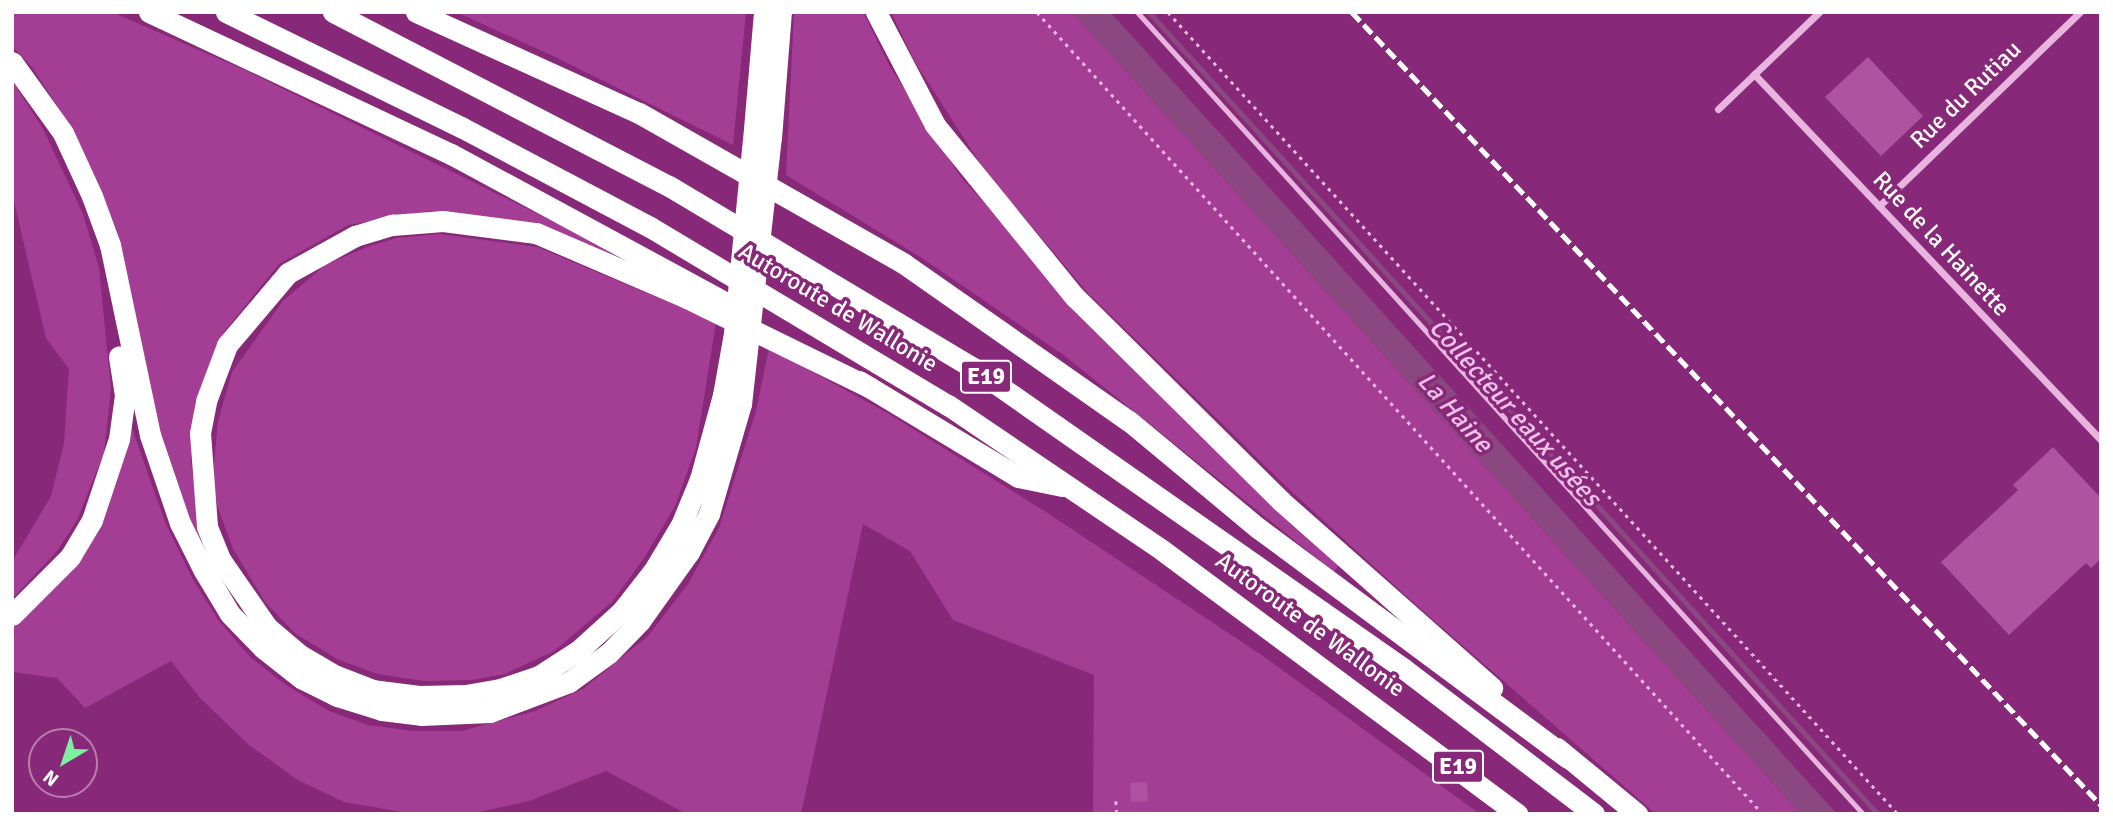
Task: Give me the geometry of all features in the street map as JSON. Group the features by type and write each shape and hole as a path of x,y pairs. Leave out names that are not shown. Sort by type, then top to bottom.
{"highway":[{"path":"149,12 257,60 476,167 636,251 1018,477 1074,488"},
{"name":"Autoroute de Wallonie","path":"226,12 461,127 650,227 846,342 1074,488 1386,712 1518,814"},
{"name":"Autoroute de Wallonie","path":"333,12 669,186 972,367 1404,669 1594,814"},
{"path":"416,12 639,113 903,263 1129,421 1258,528 1568,758 1637,814"},
{"path":"762,133 764,12"},
{"path":"12,62 63,133 110,245 150,435 180,523 230,614 301,678 382,710 459,716 490,712 569,682 609,653 640,621 689,552 709,514 732,400 734,333 781,12"},
{"path":"876,12 935,125 1075,297 1281,501 1568,758"},
{"path":"732,400 713,441 681,525 630,601 579,650 539,676 500,689 466,695 419,696 373,690 336,676 300,655 267,627 226,569 207,526 200,433 205,401 227,345 288,273 355,236 392,225 443,220 494,224 536,233 675,293 871,388"},
{"path":"12,615 70,557 108,480 125,396 114,323 119,292"}],"street":[{"path":"1718,109 1819,12"},
{"name":"Rue du Rutiau","path":"1879,205 2080,12"},
{"name":"Rue de la Hainette","path":"1754,74 2101,440"}],"lane":[{"path":"1137,12 1863,814"}],"path":[{"path":"1037,12 1763,814"},
{"path":"1168,12 1898,814"},
{"path":"1116,801 1117,814"}],"shaded area":[{"path":"12,12 112,12 249,72 670,279 529,224 431,211 348,225 279,264 224,332 194,420 191,462 197,510 231,597 193,537 152,413 94,178 63,115 32,67 12,46"},
{"path":"456,12 746,12 733,145 551,55"},
{"path":"794,12 863,12 890,67 960,176 1129,365 1339,565 1334,572 1065,356 922,258 786,175"},
{"path":"891,12 1072,12 1801,814 1656,814 1415,604 1291,491 1088,293 985,171 915,62"},
{"path":"12,80 43,129 83,214 99,268 111,389 104,453 77,520 57,551 12,599 12,562 51,496 64,443 69,369 46,338 12,193"},
{"path":"439,234 537,247 716,322 696,448 675,506 646,555 613,601 554,651 505,674 472,680 424,681 378,674 339,660 296,634 265,602 233,549 217,505 213,476 218,421 232,372 283,301 325,265 367,247 397,238"},
{"path":"769,348 889,414 1046,512 1263,656 1480,814 1093,814 1094,675 953,620 910,551 863,524 801,814 687,814 606,771 529,801 471,814 402,812 344,802 298,780 249,745 200,698 171,661 85,708 57,678 12,672 12,624 107,506 120,471 129,420 165,522 192,578 219,621 251,658 286,685 329,711 368,725 414,731 462,731 535,711 583,689 648,636 688,584 719,528 756,411"}],"water":[{"name":"La Haine","path":"1072,12 1110,12 1837,814 1801,814"}],"building":[{"path":"1868,57 1923,116 1881,156 1825,97"},
{"path":"2053,447 2101,498 2101,559 2091,568 2086,563 2009,635 1941,562 2018,490 2013,485"},
{"path":"1147,782 1148,801 1131,802 1130,783"}],"waterway":[{"name":"Collecteur eaux usées","path":"1149,12 1878,814"}],"railway":[{"path":"1352,12 2101,805"}]}
